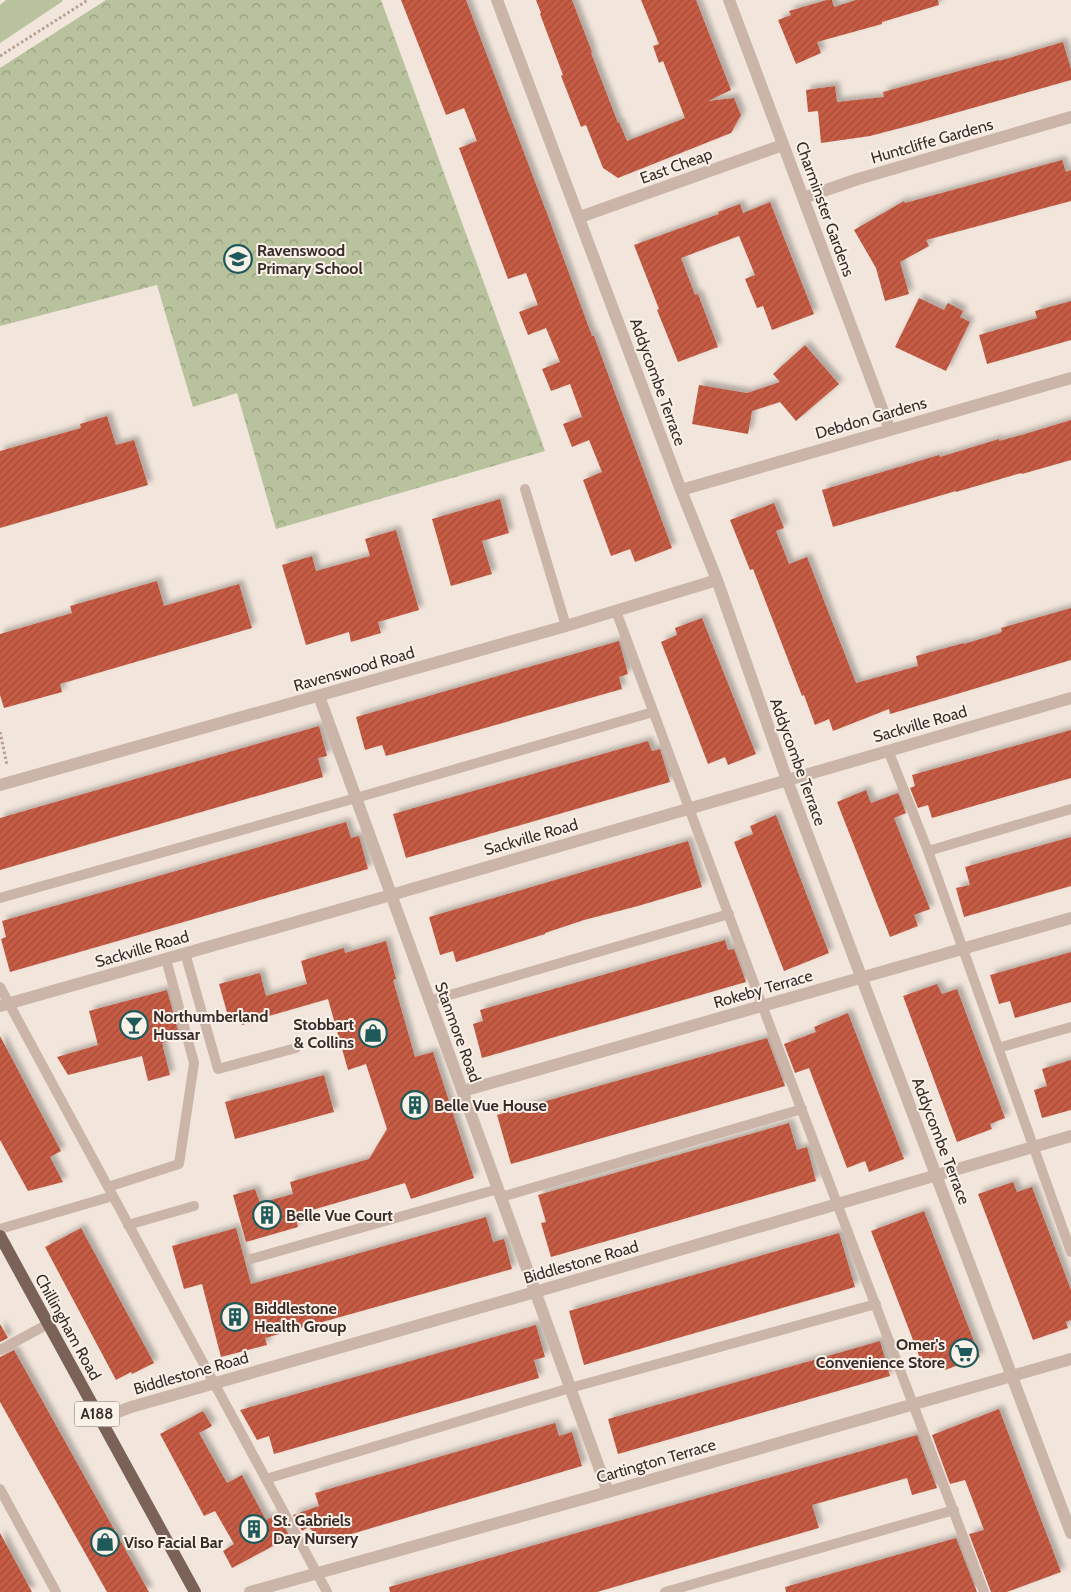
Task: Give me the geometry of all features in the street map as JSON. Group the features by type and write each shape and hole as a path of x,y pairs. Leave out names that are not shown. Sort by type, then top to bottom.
{"main road":[{"name":"Chillingham Road","path":"0,1236 195,1592"}],"street":[{"name":"Addycombe Terrace","path":"497,0 681,490 717,580 786,780 1071,1533"},
{"name":"Charminster Gardens","path":"729,0 890,430"},
{"name":"Huntcliffe Gardens","path":"803,198 858,179 1071,118"},
{"name":"East Cheap","path":"580,217 784,145"},
{"name":"Debdon Gardens","path":"681,490 1071,378"},
{"name":"Ravenswood Road","path":"5,784 566,626 717,580"},
{"name":"Stanmore Road","path":"319,696 608,1492"},
{"name":"Sackville Road","path":"4,1005 1071,698"},
{"name":"Rokeby Terrace","path":"463,1091 1071,918"},
{"name":"Biddlestone Road","path":"100,1419 130,1407 535,1292 1071,1136"},
{"name":"Cartington Terrace","path":"250,1592 608,1492 1071,1358"}],"lane":[{"path":"525,489 566,626"},
{"path":"616,611 762,1005 984,1592"},
{"path":"0,898 653,712"},
{"path":"888,750 928,851 1070,1249"},
{"path":"928,851 1071,809"},
{"path":"429,1001 729,914"},
{"path":"185,953 218,1069 296,1048"},
{"path":"0,1229 110,1192 179,1164 194,1064 166,959"},
{"path":"0,987 4,1005 110,1192 328,1592"},
{"path":"998,1048 1071,1027"},
{"path":"251,1259 802,1109"},
{"path":"128,1225 194,1206"},
{"path":"266,1479 570,1388 876,1304"},
{"path":"0,1350 48,1324"},
{"path":"0,1488 56,1592"},
{"path":"665,1592 954,1510"}],"path":[{"path":"0,56 88,0"},
{"path":"0,732 5,784"}],"green space":[{"path":"6,0 63,1 0,43 0,5"},
{"path":"106,0 381,0 545,451 276,529 237,393 193,407 157,285 0,326 0,68"}],"building":[{"path":"401,0 466,0 592,336 594,336 672,548 635,562 630,549 611,556 583,480 602,472 589,440 572,447 563,424 582,417 570,384 551,391 542,369 560,362 546,328 528,335 519,312 538,305 526,273 508,279 459,148 477,141 464,108 446,115"},
{"path":"536,0 572,0 618,123 627,141 685,118 663,61 659,63 653,46 659,44 641,0 696,0 731,90 708,101 734,98 741,115 731,133 618,178 603,168 586,125 581,127 561,76 563,75"},
{"path":"832,0 834,7 856,0 938,0 939,5 882,22 882,24 817,42 821,53 796,64 778,20 791,15 789,11"},
{"path":"1063,42 1071,69 1071,80 916,124 870,136 821,143 818,111 808,112 806,90 835,86 837,102 884,97 883,92"},
{"path":"1062,160 1066,172 1071,170 1071,201 926,240 929,246 900,262 909,294 885,301 876,268 854,230 904,201 905,203"},
{"path":"770,202 814,314 772,330 763,306 757,308 745,279 755,275 739,236 681,258 695,295 698,294 718,347 678,362 634,245 719,214 718,212 740,204 743,213"},
{"path":"919,298 944,310 948,303 963,311 960,317 970,322 946,371 895,347"},
{"path":"1071,301 1071,340 987,364 979,335 1037,318 1035,311"},
{"path":"805,345 839,384 796,421 780,402 752,411 748,434 692,424 699,385 747,393 780,382 773,374"},
{"path":"107,416 116,445 134,440 148,485 0,528 0,451 81,428 80,424"},
{"path":"1071,420 1071,460 833,527 822,490 939,455 940,457"},
{"path":"500,499 509,533 482,541 492,574 451,586 432,519"},
{"path":"774,503 784,528 776,531 789,564 807,557 856,683 918,666 916,656 1000,633 1002,631 1001,628 1071,608 1071,660 890,714 889,709 833,731 829,719 815,725 753,569 750,570 730,520"},
{"path":"396,530 419,610 378,622 381,633 351,642 349,632 306,645 282,565 312,556 316,571 370,556 365,539"},
{"path":"157,581 164,606 239,584 252,628 60,684 62,692 4,708 0,695 0,634 72,613 70,606"},
{"path":"702,618 756,754 728,765 725,757 708,764 661,642 677,635 675,628"},
{"path":"619,641 628,674 619,677 622,689 386,756 382,745 365,750 356,717"},
{"path":"319,726 327,756 318,758 323,777 0,870 0,818"},
{"path":"1071,730 1071,778 932,818 928,805 918,808 910,788 915,786 912,775"},
{"path":"648,741 652,751 660,749 670,782 406,858 393,814"},
{"path":"866,790 871,803 898,793 906,813 894,818 930,909 914,915 918,926 890,937 837,802"},
{"path":"776,815 829,953 784,971 734,842 753,834 750,826"},
{"path":"346,822 351,838 359,836 368,869 10,972 1,939 6,937 2,921"},
{"path":"1071,837 1071,886 964,917 956,888 970,885 965,867"},
{"path":"688,841 702,887 584,920 456,962 453,951 440,955 429,917"},
{"path":"725,940 728,950 734,949 746,982 482,1058 473,1024 483,1021 480,1010"},
{"path":"386,941 396,979 393,980 415,1057 433,1052 474,1178 411,1199 405,1183 295,1215 298,1227 246,1242 233,1195 255,1189 260,1203 293,1194 290,1182 369,1159 387,1129 366,1064 348,1070 328,999 242,1025 241,1020 230,1023 219,984 260,973 266,996 307,984 301,961 344,948 345,953"},
{"path":"1071,952 1071,1002 1015,1018 1010,1001 999,1004 990,975"},
{"path":"937,984 942,994 957,989 1005,1118 990,1124 992,1129 957,1142 903,996"},
{"name":"Northumberland Hussar","path":"167,990 180,1038 162,1043 170,1075 148,1081 142,1056 68,1075 57,1057 98,1045 89,1011"},
{"path":"848,1013 904,1159 869,1172 865,1161 847,1168 809,1068 795,1073 784,1044 816,1032 814,1027"},
{"path":"0,1036 61,1151 50,1157 63,1182 28,1191 0,1140"},
{"path":"767,1038 785,1086 511,1164 497,1115"},
{"path":"1071,1060 1071,1110 1042,1118 1034,1090 1047,1086 1042,1069"},
{"path":"324,1075 334,1112 235,1139 225,1102"},
{"path":"789,1123 797,1150 807,1147 816,1181 551,1257 541,1223 546,1222 538,1195"},
{"path":"1013,1182 1017,1192 1032,1187 1071,1290 1071,1320 1066,1322 1068,1328 1033,1340 978,1194"},
{"path":"924,1211 980,1357 945,1370 941,1360 923,1366 871,1231"},
{"path":"486,1217 493,1242 504,1239 512,1269 265,1338 267,1345 221,1357 202,1284 184,1289 172,1246 236,1228 251,1284"},
{"path":"81,1228 154,1363 116,1380 45,1247"},
{"path":"839,1233 855,1287 584,1365 569,1311"},
{"path":"0,1324 8,1338 0,1342"},
{"path":"536,1325 545,1357 534,1360 539,1378 274,1454 269,1436 257,1440 240,1410"},
{"path":"880,1341 890,1376 618,1454 608,1419"},
{"path":"14,1350 149,1592 107,1592 0,1402 0,1357"},
{"path":"999,1409 1061,1572 1007,1592 991,1592 969,1534 984,1530 965,1480 950,1484 932,1435"},
{"path":"203,1411 212,1426 199,1433 227,1483 242,1475 266,1520 274,1516 276,1520 280,1519 290,1537 232,1568 223,1551 234,1544 215,1511 204,1516 160,1434"},
{"path":"555,1423 559,1436 572,1432 582,1466 321,1543 309,1527 302,1531 293,1515 319,1506 315,1493"},
{"path":"917,1435 937,1488 912,1495 907,1478 812,1505 819,1528 597,1592 390,1592 389,1587"},
{"path":"0,1533 32,1592 0,1592"},
{"path":"956,1538 977,1592 786,1592 785,1587"}],"place":[{"name":"Ravenswood Primary School","path":"238,259"},
{"name":"Northumberland Hussar","path":"134,1025"},
{"name":"Stobbart & Collins","path":"373,1033"},
{"name":"Belle Vue House","path":"415,1105"},
{"name":"Belle Vue Court","path":"267,1215"},
{"name":"Biddlestone Health Group","path":"235,1317"},
{"name":"Omer's Convenience Store","path":"964,1353"},
{"name":"St. Gabriels Day Nursery","path":"254,1529"},
{"name":"Viso Facial Bar","path":"105,1542"}]}
